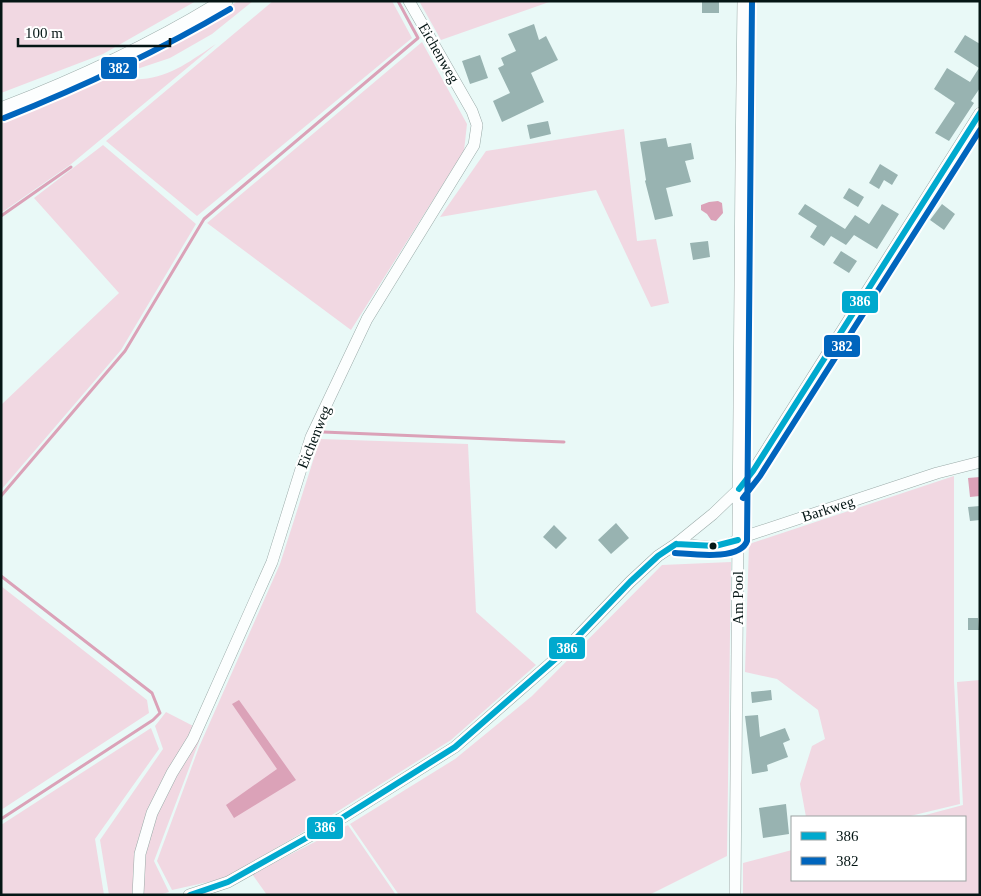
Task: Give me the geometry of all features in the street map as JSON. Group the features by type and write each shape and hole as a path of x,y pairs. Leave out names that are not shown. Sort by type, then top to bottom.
{"main road":[{"path":"1,110 46,93 107,66 225,1"}],"street":[{"name":"Eichenweg","path":"138,895 140,854 152,813 172,773 193,739 272,562 311,437 367,319 474,145 477,125 472,111 409,1"},
{"name":"Am Pool","path":"735,895 744,1"},
{"path":"189,895 228,882 342,818 455,747 560,655 630,582 658,556 713,514 739,489 753,471 980,113"},
{"name":"Barkweg","path":"676,544 710,547 725,546 749,535 937,473 980,462"}],"shaded area":[{"path":"1,1 196,1 103,54 1,93"},
{"path":"238,1 253,1 212,34 170,58 134,70 122,67 195,29"},
{"path":"273,1 392,1 412,38 197,216 106,141"},
{"path":"419,1 552,1 441,40"},
{"path":"422,42 467,124 464,151 351,330 207,223"},
{"path":"216,44 70,165 1,213 1,119 103,77 137,79 163,75 190,61"},
{"path":"624,129 637,241 656,239 669,303 651,307 596,190 440,217 486,151"},
{"path":"103,145 196,224 121,350 1,490 1,405 119,293 34,198"},
{"path":"718,201 722,203 723,213 716,221 711,220 701,210 701,205"},
{"path":"320,439 468,444 476,612 536,665 451,740 335,813 226,878 172,890 157,861 199,747 280,564"},
{"path":"954,476 954,681 960,804 910,816 806,816 800,784 812,746 825,739 818,710 777,679 745,672 749,544"},
{"path":"980,477 980,496 970,497 968,478"},
{"path":"731,562 727,856 649,895 399,895 350,824 455,759 532,696 662,565"},
{"path":"1,586 147,700 149,713 1,810"},
{"path":"980,680 980,895 743,895 743,863 791,850 791,881 966,881 966,816 922,816 963,805 957,682"},
{"path":"239,700 296,780 234,818 226,805 277,769 232,704"},
{"path":"166,712 203,731 154,861 169,892 159,895 109,895 100,840 163,749 155,726"},
{"path":"151,728 159,749 95,839 104,895 1,895 1,825"},
{"path":"348,825 396,895 267,895 252,874"}],"building":[{"path":"702,1 719,1 719,13 702,13"},
{"path":"534,24 539,40 546,36 558,60 531,73 544,102 502,122 493,101 510,93 498,68 504,65 501,58 516,51 508,34"},
{"path":"965,35 980,44 980,88 971,101 974,103 949,141 935,133 955,103 934,89 947,68 970,82 979,68 954,52"},
{"path":"480,55 488,78 470,84 462,61"},
{"path":"548,121 551,134 530,139 527,125"},
{"path":"666,138 668,147 691,143 694,159 685,161 691,182 666,188 673,216 655,220 645,181 640,142"},
{"path":"880,164 898,175 892,185 884,180 879,189 869,183"},
{"path":"849,188 864,197 858,207 843,198"},
{"path":"805,204 845,229 855,215 869,224 882,204 899,214 877,249 854,235 846,245 831,236 824,246 810,237 817,226 798,214"},
{"path":"942,204 955,214 944,230 930,220"},
{"path":"708,241 710,257 693,260 690,243"},
{"path":"841,251 857,261 849,273 833,263"},
{"path":"980,506 980,520 970,521 968,507"},
{"path":"616,523 629,538 611,554 598,540"},
{"path":"554,525 567,538 556,549 543,537"},
{"path":"968,618 978,618 979,630 968,630"},
{"path":"771,690 772,700 752,703 751,692"},
{"path":"758,715 760,737 785,728 790,740 783,743 788,757 767,765 768,771 752,774 745,716"},
{"path":"786,804 789,834 763,838 759,808"}],"waterway":[{"path":"1,496 125,351 204,219 418,38 398,1"},
{"path":"1,216 71,167"},
{"path":"323,432 564,442"},
{"path":"1,576 152,693 160,713 153,720 1,819"}],"transit line":[{"name":"382","path":"675,553 726,554 743,547 747,541 752,1"},
{"name":"382","path":"4,118 119,68 175,40 230,9"},
{"name":"386","path":"739,489 753,471 980,113"},
{"name":"382","path":"743,498 760,476 980,130"},
{"name":"386","path":"676,544 715,546 738,540"},
{"name":"386","path":"190,895 228,882 342,818 455,747 560,655 630,582 658,556 676,544"}]}
